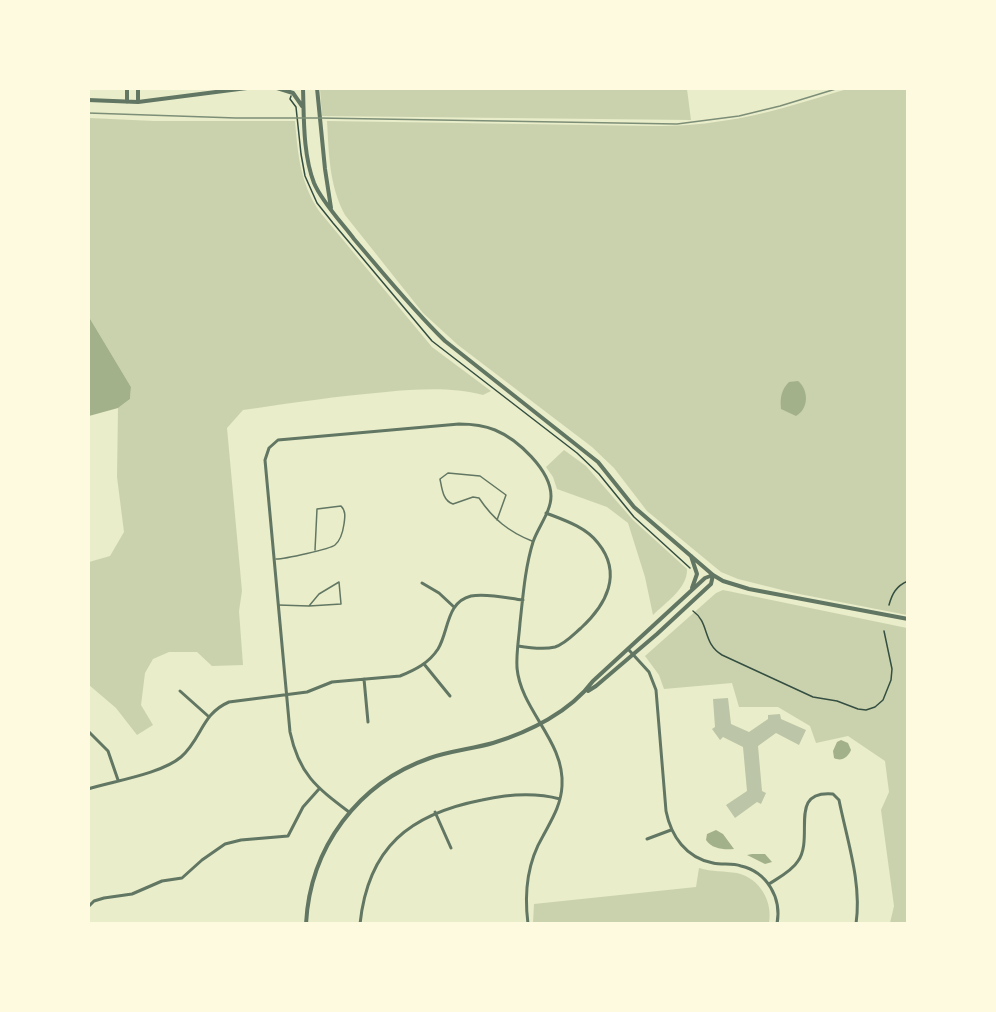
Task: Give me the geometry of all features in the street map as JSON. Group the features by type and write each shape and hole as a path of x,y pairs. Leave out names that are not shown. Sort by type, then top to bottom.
{"street":[{"path":"116,88 184,88"},
{"path":"88,100 138,102 247,88"},
{"path":"277,88 293,93 304,109"},
{"path":"303,88 306,144 310,171 318,191 382,273 445,341 598,462 634,507 713,575 723,580 749,588 908,619"},
{"path":"317,88 331,208"},
{"path":"127,89 127,102"},
{"path":"138,89 138,102"},
{"path":"349,812 320,789 303,768 294,752 290,732 273,560 265,460 269,448 278,440 472,424 496,430 508,437 539,465 548,480 551,496 533,542 523,600 517,668 519,680 559,758 562,785 561,799 554,817 535,851 530,867 526,893 528,924"},
{"path":"518,646 547,648 565,642 600,608 609,587 608,564 598,543 581,528 546,513"},
{"path":"690,555 697,574 690,592"},
{"path":"584,693 592,681 705,578 713,575"},
{"path":"306,924 316,870 333,832 349,812 376,786 412,765 431,758 494,743 541,723 572,704 634,654 711,584 713,575"},
{"path":"422,583 439,593 454,607"},
{"path":"88,789 156,770 179,759 195,740 208,716 229,702 307,692 332,682 400,676 424,664 437,651 454,607 464,598 472,596 523,600"},
{"path":"628,649 649,672 656,690 666,811 671,830 678,841 694,856 715,864 744,866 760,875 769,884 777,903 777,924"},
{"path":"424,664 450,696"},
{"path":"364,679 368,722"},
{"path":"180,691 208,716"},
{"path":"88,731 108,751 118,780"},
{"path":"88,907 94,901 132,894 162,881 182,878 225,844 241,840 288,836 303,807 320,789"},
{"path":"769,884 791,868 800,858 806,831 804,811 808,801 816,795 833,794 839,800 856,882 858,907 856,924"},
{"path":"360,924 366,890 380,859 402,834 416,823 435,812 502,796 532,795 561,799"},
{"path":"435,812 451,848"},
{"path":"647,838 671,830"}],"lane":[{"path":"497,520 506,495 486,479 480,476 448,473 440,479 448,503 453,504 473,497 479,498 489,513 497,520 514,534 533,542"},
{"path":"273,560 333,547 344,526 345,513 341,506 317,509 315,550"},
{"path":"278,605 309,606 341,604 339,582 319,594 309,606"}],"path":[{"path":"293,93 290,99 296,107 301,154 310,190 317,203 350,243 432,341 577,453 599,474 634,517 692,572"},
{"path":"889,605 894,591 900,585 908,582"},
{"path":"693,610 702,618 711,645 722,655 813,697 863,709 870,709 879,704 889,687 892,669 884,631"}],"shaded area":[{"path":"320,89 687,89 691,120 322,116"},
{"path":"847,89 907,89 907,615 794,593 738,579 721,572 647,511 614,468 592,447 458,345 423,313 345,215 336,192 329,157 327,121 688,125 754,115"},
{"path":"89,118 154,121 295,121 304,179 319,211 432,347 491,391 483,395 447,390 398,391 243,410 227,428 242,591 239,611 243,665 212,666 197,652 169,652 153,659 145,673 141,705 153,725 137,735 116,708 89,685 89,562 110,556 124,532 117,477 118,408 130,399 131,387 89,317"},
{"path":"89,317 131,387 130,399 118,408 89,416"},
{"path":"798,381 804,389 806,399 803,409 796,416 781,409 781,401 786,385 789,382"},
{"path":"564,450 586,466 633,520 687,569 680,589 653,615 645,577 628,523 607,507 557,489 546,467"},
{"path":"723,590 907,628 907,923 890,923 894,906 881,810 889,792 885,761 848,736 816,743 810,726 778,707 739,707 732,683 664,689 659,675 645,656 716,593"},
{"path":"841,740 848,743 851,750 844,758 837,759 834,758 833,751 837,742"},
{"path":"716,830 723,834 734,849 718,848 706,840 707,834"},
{"path":"765,854 772,862 765,864 747,855"},
{"path":"699,868 737,873 752,880 767,899 769,923 533,923 534,904 696,887"}],"building":[{"path":"728,698 731,724 749,732 768,719 768,715 780,714 781,719 806,730 799,745 776,733 758,746 762,791 766,793 761,804 757,802 735,818 726,805 747,791 743,747 723,737 720,740 712,729 715,727 713,699"}],"railway":[{"path":"88,113 236,118 677,124 739,116 839,88"}]}
